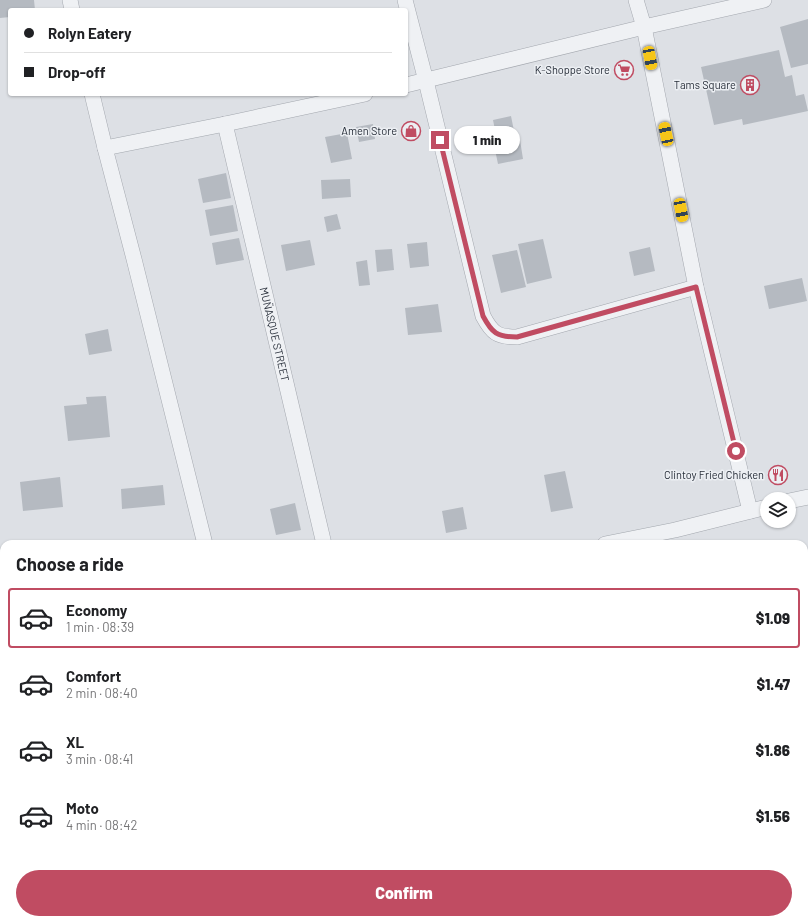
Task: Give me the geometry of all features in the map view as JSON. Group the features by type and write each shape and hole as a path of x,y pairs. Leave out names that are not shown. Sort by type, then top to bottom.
{"street":[{"path":"636,0 644,27 696,287 750,511"},
{"path":"408,85 644,27 764,0"},
{"path":"408,12 483,316 488,326 497,334 507,337 517,337 696,287"},
{"path":"92,96 203,540"},
{"path":"105,148 356,96"},
{"name":"MUÑASQUE STREET","path":"225,124 323,540"},
{"path":"796,500 808,497"},
{"path":"626,540 675,530 760,509"}],"building":[{"path":"0,0 34,0 35,8 8,8 8,17 0,18"},
{"path":"808,19 808,64 791,68 780,27"},
{"name":"Tams Square","path":"779,50 785,77 792,75 796,96 804,94 808,111 743,125 742,119 714,125 701,67"},
{"path":"511,116 515,136 497,140 493,120"},
{"path":"373,124 375,139 359,142 356,127"},
{"path":"347,133 352,159 331,163 325,137"},
{"path":"520,140 523,159 498,164 494,145"},
{"path":"226,173 231,198 203,203 198,179"},
{"path":"350,179 351,197 322,199 321,180"},
{"path":"233,205 238,231 210,236 205,210"},
{"path":"337,214 341,229 327,232 324,217"},
{"path":"239,238 244,260 216,265 212,243"},
{"path":"543,239 552,278 527,284 518,244"},
{"path":"310,240 315,265 286,271 281,245"},
{"path":"427,242 429,266 410,268 407,244"},
{"path":"650,247 655,271 634,276 629,252"},
{"path":"392,249 394,270 377,272 375,250"},
{"path":"517,250 526,287 501,293 492,255"},
{"path":"367,260 370,285 359,286 356,262"},
{"path":"802,278 807,301 769,309 764,286"},
{"path":"438,304 442,332 408,335 405,308"},
{"path":"108,329 112,351 89,355 85,334"},
{"path":"106,396 110,437 68,441 64,406 87,404 86,397"},
{"path":"565,471 573,508 551,512 544,475"},
{"path":"60,477 63,507 23,511 20,482"},
{"path":"163,485 165,505 122,509 121,489"},
{"path":"295,503 301,530 276,535 270,509"},
{"path":"463,507 467,529 446,533 442,511"}],"place":[{"name":"K-Shoppe Store","path":"624,70"},
{"name":"Tams Square","path":"750,85"},
{"name":"Amen Store","path":"411,131"},
{"name":"Clintoy Fried Chicken","path":"778,475"}],"route":[{"path":"440,140 483,316 488,326 497,334 507,337 517,337 696,287 736,451"}]}
